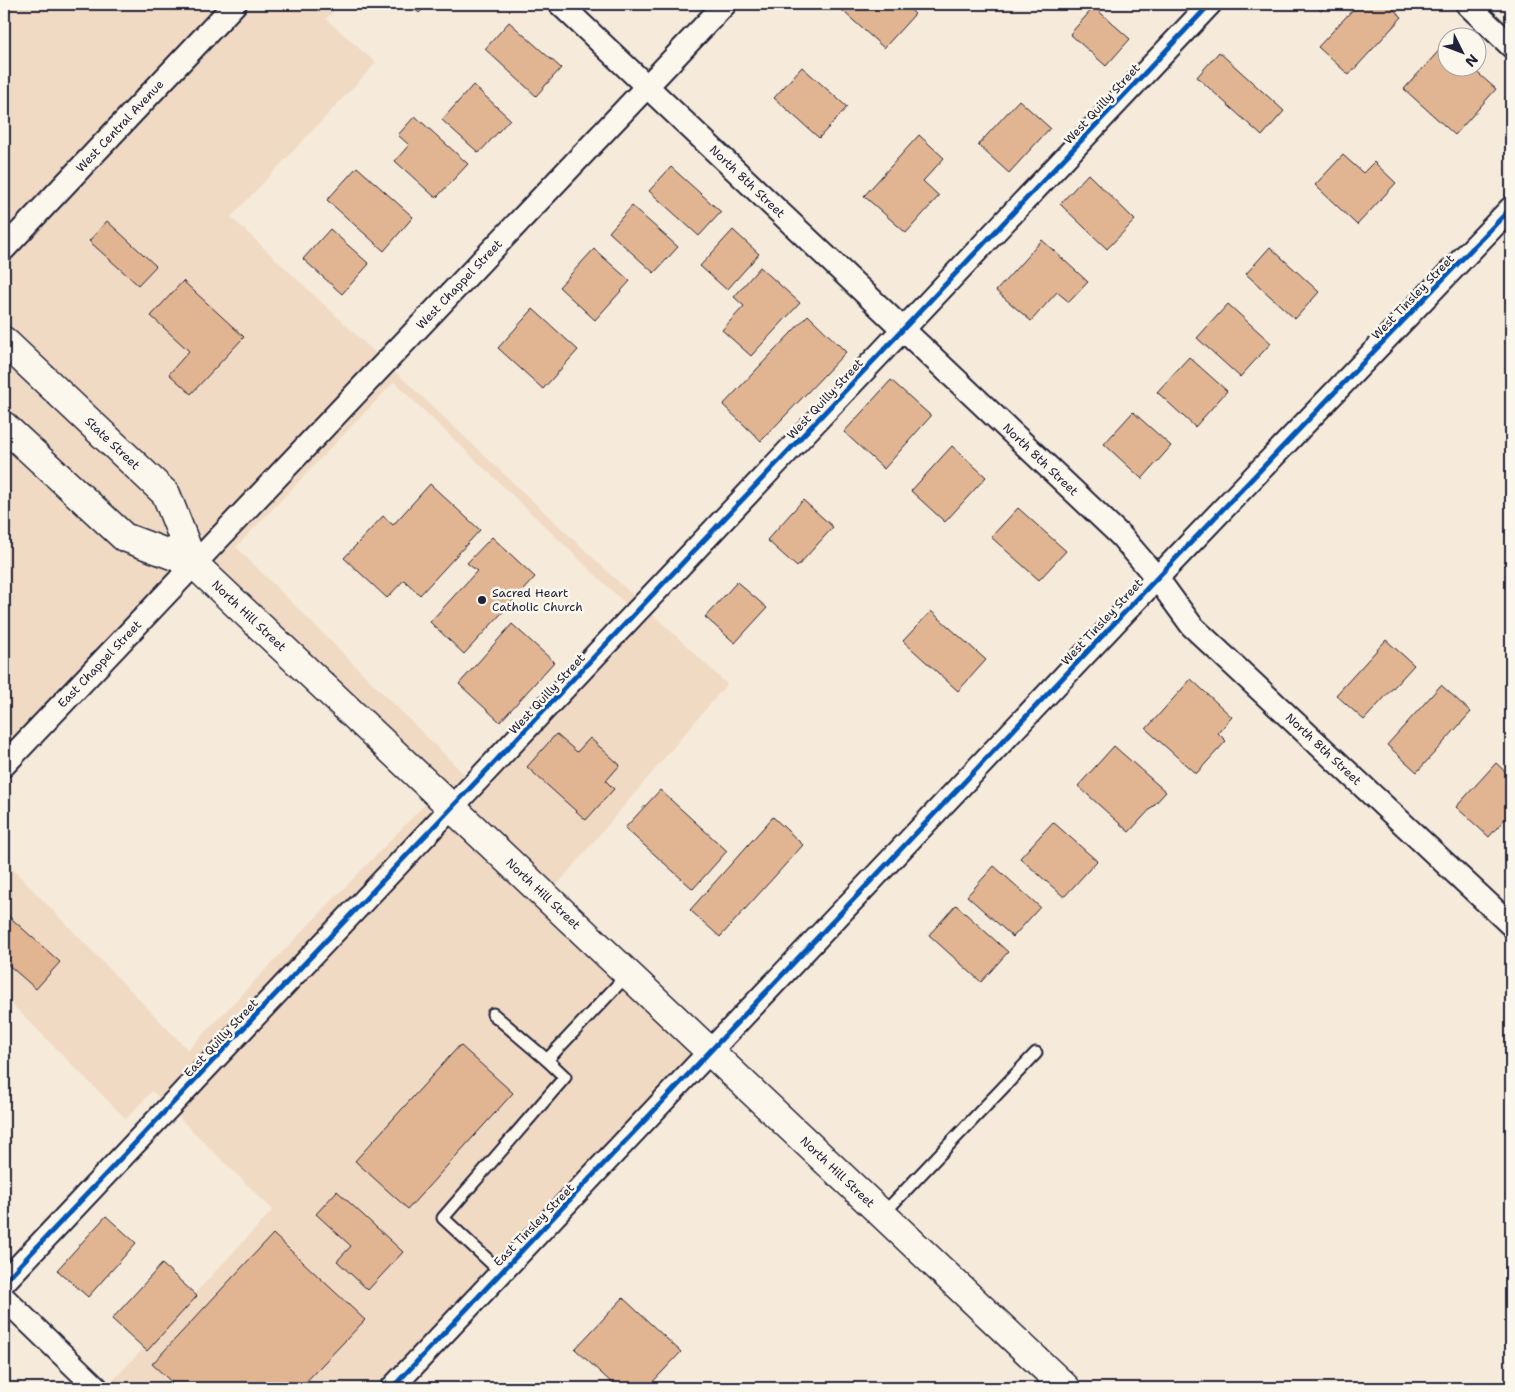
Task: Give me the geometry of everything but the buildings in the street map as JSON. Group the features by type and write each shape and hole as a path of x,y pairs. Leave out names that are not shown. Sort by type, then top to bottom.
{"street":[{"name":"West Central Avenue","path":"4,249 235,4"},
{"name":"North 8th Street","path":"560,4 1121,536 1157,578 1192,626 1511,925"},
{"name":"West Chappel Street","path":"193,563 725,4"},
{"name":"West Quilly Street","path":"454,807 1210,4"},
{"path":"1467,4 1511,46"},
{"name":"West Tinsley Street","path":"710,1053 1157,578 1511,208"},
{"name":"State Street","path":"4,341 166,494 193,563"},
{"name":"North Hill Street","path":"4,426 124,537 193,563 454,807 710,1053 1066,1388"},
{"name":"East Chappel Street","path":"4,765 193,563"},
{"name":"East Quilly Street","path":"4,1282 454,807"},
{"name":"East Tinsley Street","path":"392,1388 710,1053"},
{"path":"4,1298 98,1388"}],"lane":[{"path":"547,1060 628,974"},
{"path":"493,1014 566,1078 443,1218 502,1272"},
{"path":"882,1215 1036,1053"}],"shaded area":[{"path":"4,4 340,4 326,19 376,63 231,217 727,684 541,904 702,1052 385,1388 106,1388 273,1210 152,1091 126,1119 4,996 4,860 188,1050 434,795 200,556 4,755","holes":["394,382 627,605 465,775 236,547"]}],"cycle path":[{"path":"4,1282 1210,4"},
{"path":"392,1388 1157,578 1511,208"}],"place":[{"name":"Sacred Heart Catholic Church","path":"482,600"}]}
